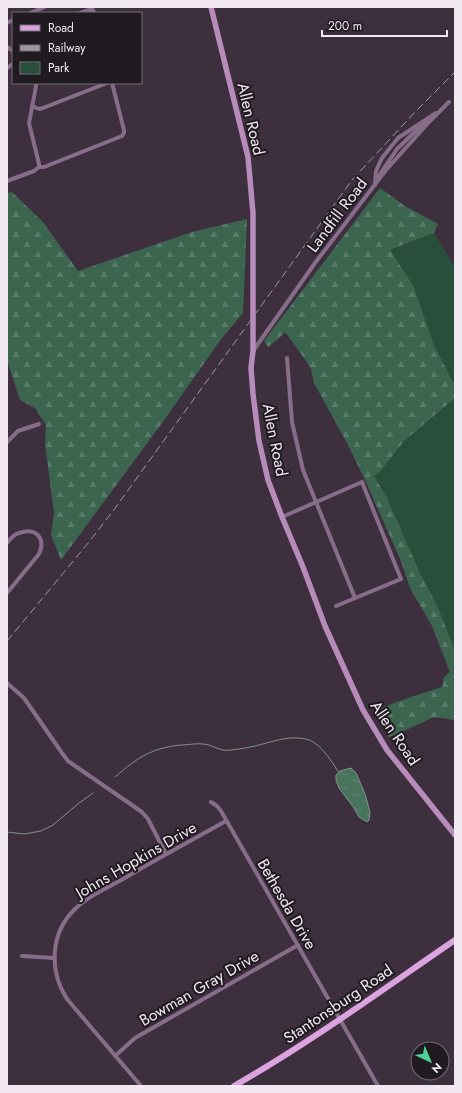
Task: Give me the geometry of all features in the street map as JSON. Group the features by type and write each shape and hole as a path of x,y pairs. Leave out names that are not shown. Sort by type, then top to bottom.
{"main road":[{"name":"Allen Road","path":"211,7 248,157 254,213 253,351 251,368 259,441 268,480 325,626 363,710 387,750 455,835"},
{"name":"Stantonsburg Road","path":"234,1086 340,1020 455,940"}],"street":[{"path":"32,12 45,7"},
{"path":"83,12 89,10 93,10 94,12"},
{"path":"36,84 29,123 39,167"},
{"path":"32,106 43,108 105,84"},
{"path":"7,181 34,171 39,167 44,167 122,136 124,130 112,84"},
{"name":"Landfill Road","path":"253,351 375,183 429,122 450,102"},
{"path":"375,183 376,171 382,158 398,138 444,108"},
{"path":"375,183 397,149 432,115"},
{"path":"287,358 292,422 303,470 355,598"},
{"path":"7,442 18,431 39,424"},
{"path":"282,517 362,482 401,579 336,606"},
{"path":"7,543 18,532 31,531 40,537 42,547 39,554 7,593"},
{"path":"7,683 24,698 68,761 142,812 148,820 166,854"},
{"name":"Bethesda Drive","path":"210,802 217,806 226,821 378,1086"},
{"name":"Johns Hopkins Drive","path":"141,1086 61,990 56,977 54,958 55,945 65,923 74,910 86,900 226,821"},
{"name":"Bowman Gray Drive","path":"115,1056 136,1038 298,945"},
{"path":"22,956 54,958"}],"green space":[{"path":"380,188 405,206 438,224 434,233 390,250 413,285 434,345 455,386 455,398 404,441 379,473 374,476 386,496 421,575 437,605 455,650 455,720 434,717 389,737 373,711 442,687 444,677 450,672 432,626 410,588 401,561 365,480 347,443 314,383 311,369 285,332 268,347 264,341"},
{"path":"12,192 43,222 78,271 192,232 247,219 243,313 222,338 162,423 61,560 51,535 54,514 45,443 46,425 35,408 20,400 7,360 7,193"},
{"path":"434,233 455,267 455,386 434,345 390,250"},
{"path":"455,398 455,650 437,605 421,575 386,496 374,476 379,473 404,441"}],"water":[{"path":"351,768 356,773 365,794 370,812 369,820 367,822 359,817 339,788 336,780 336,775 340,771"}],"waterway":[{"path":"115,777 130,764 145,755 170,746 200,744 227,750 249,747 288,738 302,738 318,745 339,773"},
{"path":"7,832 24,834 41,831 53,825 93,793"}],"railway":[{"path":"7,641 113,511 352,180 415,112 455,72"}]}
